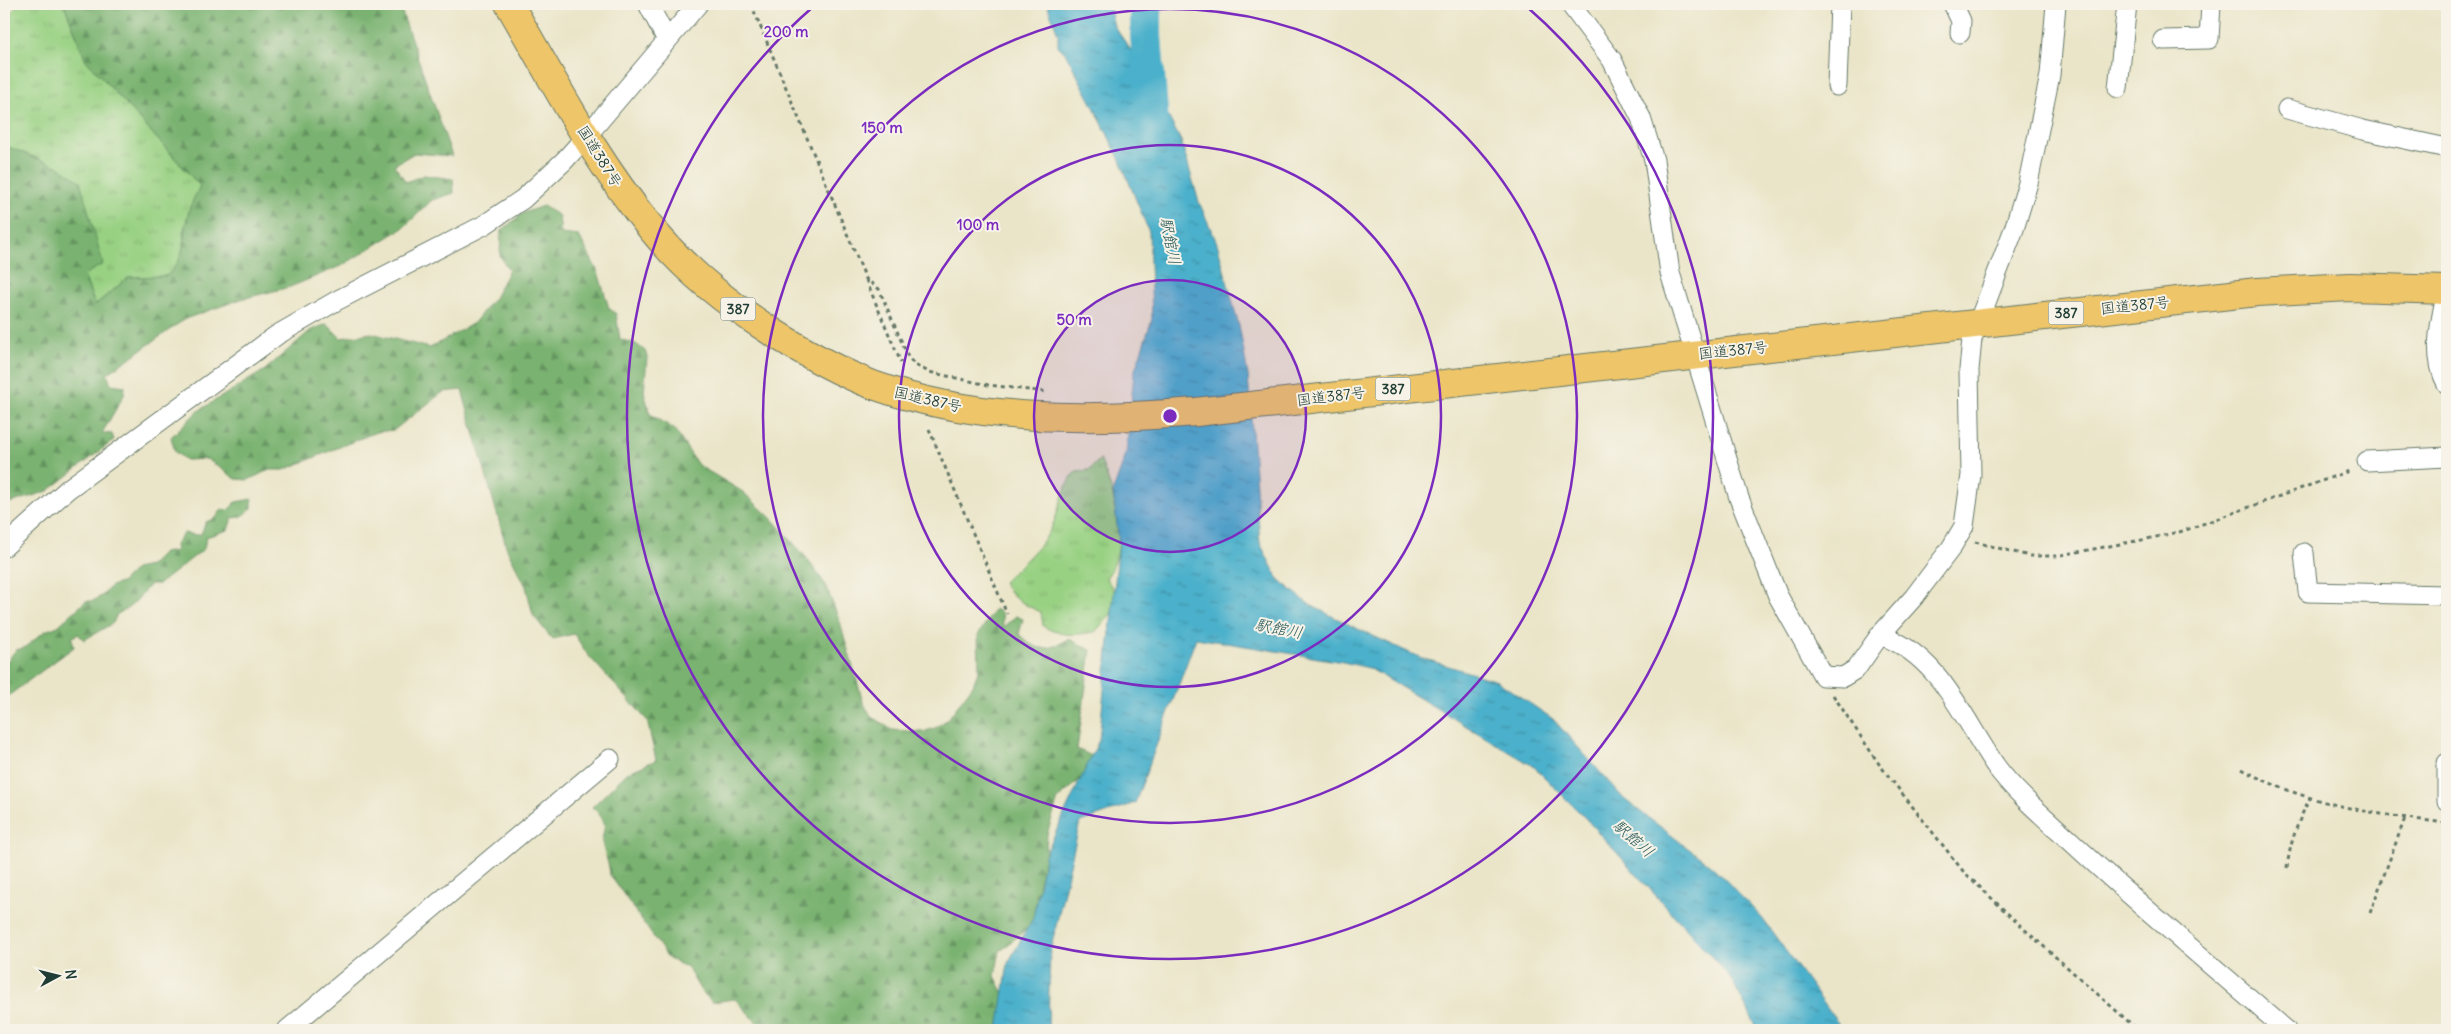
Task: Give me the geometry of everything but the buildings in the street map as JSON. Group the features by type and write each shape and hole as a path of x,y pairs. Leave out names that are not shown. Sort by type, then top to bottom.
{"highway":[{"name":"国道387号","path":"509,4 634,208 694,274 759,324 815,358 870,384 936,402 1004,414 1100,418 1224,409 1978,322 2304,289 2373,287 2447,290"}],"street":[{"path":"648,4 667,40"},
{"path":"4,547 68,488 277,335 336,301 455,241 503,213 541,183 588,134 698,4"},
{"path":"1570,4 1612,60 1641,118 1654,160 1670,273 1691,355 1750,528 1778,596 1823,676 1849,675 1856,669 1880,635 1914,597 1961,532 1970,496 1969,370 1972,339 2014,230 2028,182 2050,76 2056,4"},
{"path":"1837,86 1840,4"},
{"path":"1953,4 1961,21 1960,33"},
{"path":"2118,88 2127,4"},
{"path":"2163,40 2209,39 2211,4"},
{"path":"2287,109 2363,130 2447,148"},
{"path":"2447,290 2439,345 2439,364 2447,384"},
{"path":"2367,461 2447,457"},
{"path":"2304,553 2308,592 2447,594"},
{"path":"1880,635 1905,646 1929,666 1945,685 1997,768 2038,810 2286,1030"},
{"path":"287,1030 610,759"},
{"path":"2447,763 2447,801"}],"path":[{"path":"752,4 901,363"},
{"path":"866,279 879,288 909,359 917,366 929,372 988,386 1054,392"},
{"path":"929,429 1007,614"},
{"path":"1961,532 1970,540 2030,556 2069,554 2183,531 2366,466 2367,461"},
{"path":"1823,676 1841,708 1879,764 1964,871 2024,928 2138,1030"},
{"path":"2242,769 2275,786 2310,797 2405,818 2447,822"},
{"path":"2287,868 2290,844 2298,820 2310,797"},
{"path":"2370,913 2405,818"}],"green space":[{"path":"19,4 64,4 86,60 200,186 189,211 183,233 185,247 179,263 167,276 129,277 95,305 84,275 11,148 4,148 4,20"},
{"path":"64,4 399,4 452,156 414,153 394,165 406,182 424,175 453,179 454,193 432,200 403,228 343,265 290,287 241,299 185,319 107,374 111,384 125,386 124,395 102,433 112,434 114,440 48,491 4,505 4,148 11,148 59,167 80,181 103,264 84,275 95,305 129,277 167,276 182,252 186,222 191,205 200,186 86,60"},
{"path":"543,206 559,216 561,234 579,236 598,272 609,308 616,314 620,339 636,344 645,351 647,357 644,392 650,414 674,429 698,465 743,492 772,519 805,556 825,584 839,619 863,702 870,715 892,730 923,732 935,728 948,719 973,685 979,669 978,635 995,609 1002,613 1003,627 1016,616 1023,619 1019,634 1037,647 1048,648 1069,639 1091,650 1077,749 1096,758 1082,778 1058,799 1047,834 1045,862 1039,882 1038,907 1032,925 1000,951 995,976 1005,996 999,1030 764,1030 735,999 712,1002 701,991 687,967 669,959 610,875 602,841 604,824 599,814 592,807 627,773 656,760 647,720 587,654 574,634 552,639 533,615 526,586 507,549 462,390 443,392 394,430 376,432 284,470 269,470 248,480 236,479 207,459 186,460 175,452 171,437 198,411 265,370 311,330 327,324 341,338 371,333 430,348 474,323 494,298 509,270 500,256 501,231 523,213"},
{"path":"1100,459 1115,503 1118,519 1118,550 1114,565 1106,578 1117,595 1111,614 1095,632 1062,634 1043,626 1041,612 1019,600 1003,582 1029,557 1051,529 1071,477 1076,471 1090,470"},
{"path":"252,499 252,508 241,517 232,518 228,530 206,537 204,549 159,584 150,584 132,605 117,614 113,623 84,640 78,634 72,638 74,647 4,699 4,665 16,650 24,648 45,631 58,626 86,601 93,601 103,595 111,586 121,583 135,569 150,566 163,553 176,551 175,545 184,533 201,534 206,522 216,518 222,509 227,511 236,502"}],"water":[{"path":"1047,4 1109,4 1114,26 1142,66 1181,141 1199,202 1217,243 1240,330 1248,375 1260,543 1278,579 1310,605 1419,657 1497,681 1553,719 1624,799 1714,868 1762,918 1843,1030 1758,1030 1730,977 1587,820 1533,766 1369,668 1196,638 1135,803 1080,822 1050,952 1048,1030 998,1030 1008,963 1033,918 1045,855 1099,740 1119,542 1113,491 1126,454 1134,373 1152,319 1149,232 1120,160 1066,54 1058,46 1058,34"}],"waterway":[{"name":"駅館川","path":"1146,4 1146,36 1153,124"}]}
